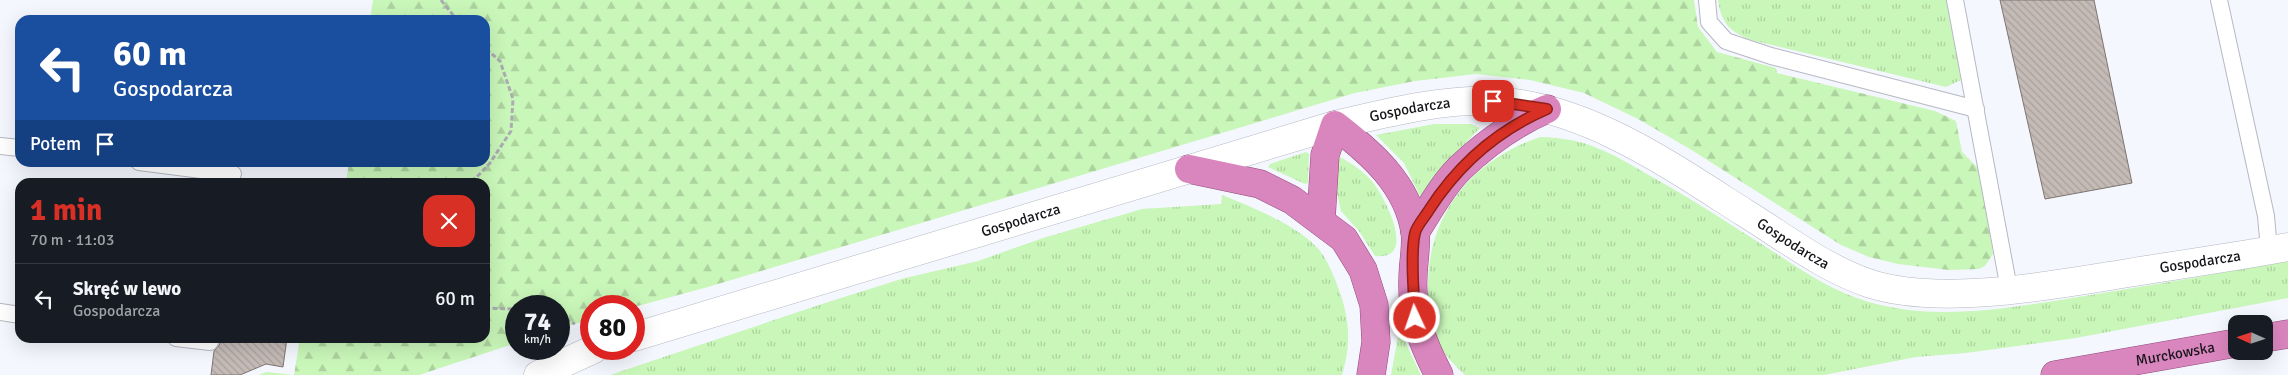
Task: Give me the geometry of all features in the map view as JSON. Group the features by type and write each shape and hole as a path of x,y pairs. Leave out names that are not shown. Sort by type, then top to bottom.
{"highway":[{"path":"1415,232 1439,195 1459,170 1507,128 1547,109"},
{"path":"1321,220 1321,194 1325,155 1335,125 1367,150 1396,183 1408,207 1415,232 1413,280 1415,318 1423,344 1439,375"},
{"path":"1189,170 1260,184 1292,200 1344,239 1363,270 1374,305 1376,342 1371,375"},
{"path":"2273,336 2288,334"},
{"name":"Murckowska","path":"2055,375 2228,344"}],"street":[{"name":"Gospodarcza","path":"645,334 1335,125 1402,109 1448,102 1493,101 1547,109 1589,124 1639,149 1827,264 1868,283 1896,290 1953,294 2009,289 2100,278 2279,249"},
{"path":"538,375 580,344"}],"lane":[{"path":"1707,0 1709,22 1726,41 1771,56 1976,109"},
{"path":"1955,0 2009,289"},
{"path":"2219,0 2266,216 2279,249"},
{"path":"0,146 15,148"},
{"path":"178,167 233,174"},
{"path":"0,312 15,314"}],"path":[{"path":"441,0 453,15"},
{"path":"490,53 500,62 513,99 511,130 490,163"},
{"path":"476,178 486,167"},
{"path":"490,308 505,309"},
{"path":"570,320 580,331"}],"green space":[{"path":"373,0 1694,0 1698,27 1717,52 1776,68 1777,73 1935,111 1956,121 1962,152 1980,170 1993,254 1985,266 1979,269 1949,270 1898,264 1869,257 1841,245 1690,149 1638,119 1584,93 1530,80 1476,74 1415,81 1355,93 708,287 645,304 645,295 580,295 580,322 570,326 570,295 505,295 505,347 419,375 294,375 299,343 490,343 490,178 347,178 348,167 490,167 490,15 371,15"},
{"path":"1718,0 1946,0 1961,80 1946,87 1755,41 1740,35 1729,27 1722,16"},
{"path":"1434,124 1471,124 1480,128 1449,160 1421,198 1404,163 1376,135"},
{"path":"1540,137 1584,143 1609,153 1691,200 1827,285 1869,302 1896,308 1951,312 2008,308 2288,261 2288,298 2076,338 1966,353 1916,357 1824,375 1465,375 1439,344 1431,324 1428,284 1430,258 1436,234 1446,212 1459,192 1475,175 1494,160 1516,147"},
{"path":"1306,152 1309,154 1308,183 1305,184 1268,167 1270,164"},
{"path":"1340,157 1368,176 1390,212 1396,238 1395,248 1388,255 1375,256 1359,231 1341,211 1336,189 1336,165"},
{"path":"1222,195 1291,227 1315,245 1323,255 1338,288 1346,314 1348,344 1342,375 610,375 901,279 978,261 1043,238 1142,209 1221,204"},
{"path":"1400,325 1407,346 1421,375 1391,375"},
{"path":"266,372 294,375 259,375"}],"building":[{"path":"2000,0 2094,0 2132,183 2045,199"},
{"path":"286,343 283,367 266,364 240,375 211,375 214,351 220,344"}],"route":[{"path":"1415,318 1413,280 1415,232 1439,195 1459,170 1507,128 1547,109 1517,103 1493,101"}]}
